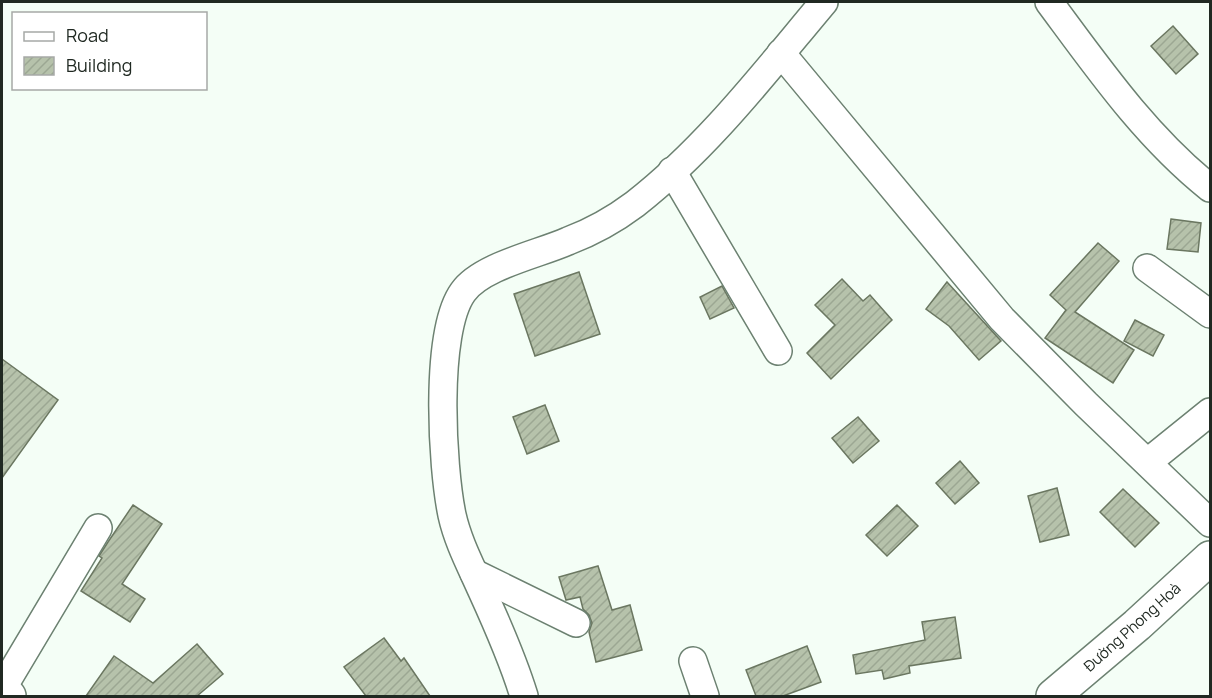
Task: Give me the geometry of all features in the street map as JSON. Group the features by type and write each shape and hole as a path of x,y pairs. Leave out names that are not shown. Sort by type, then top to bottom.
{"main road":[{"name":"Đường Phong Hoà","path":"1053,696 1137,625 1210,558"},
{"path":"2,691 9,696"}],"street":[{"path":"524,696 511,656 460,543 453,517 446,464 445,368 450,322 459,298 465,289 482,276 575,238 612,219 672,171 730,112 824,2"},
{"path":"1049,2 1112,87 1163,146 1210,188"},
{"path":"781,53 1002,320 1210,523"},
{"path":"672,171 778,351"},
{"path":"1147,268 1210,314"},
{"path":"1148,462 1210,412"},
{"path":"2,691 98,528"},
{"path":"474,573 576,623"},
{"path":"693,661 705,696"}],"building":[{"path":"1173,26 1198,54 1176,74 1151,46"},
{"path":"1171,219 1201,223 1198,252 1167,249"},
{"path":"1098,243 1119,261 1075,312 1134,350 1113,383 1045,338 1066,310 1050,295"},
{"path":"579,272 600,334 535,356 514,294"},
{"path":"842,279 863,301 870,295 892,320 831,379 807,353 835,325 815,305"},
{"path":"947,282 1001,341 979,360 949,326 926,309"},
{"path":"722,286 734,308 710,319 700,297"},
{"path":"1135,320 1164,335 1153,356 1124,341"},
{"path":"2,359 58,400 2,478"},
{"path":"545,405 559,441 527,454 513,417"},
{"path":"858,417 879,441 853,463 832,438"},
{"path":"960,461 979,483 955,504 936,483"},
{"path":"1057,488 1069,535 1040,542 1028,496"},
{"path":"1123,489 1159,523 1135,547 1100,512"},
{"path":"133,505 162,524 122,584 145,599 130,622 81,591 102,558 99,556"},
{"path":"897,505 918,526 887,556 866,535"},
{"path":"598,566 612,610 630,605 642,650 596,662 589,632 592,623 589,615 583,609 580,597 566,600 559,577"},
{"path":"955,617 961,658 909,666 910,673 884,679 882,670 856,674 853,655 925,640 922,622"},
{"path":"384,638 401,661 404,658 430,696 366,696 344,667"},
{"path":"197,644 223,674 197,696 86,696 114,656 153,683"},
{"path":"807,646 821,682 783,696 756,696 746,670"}]}
